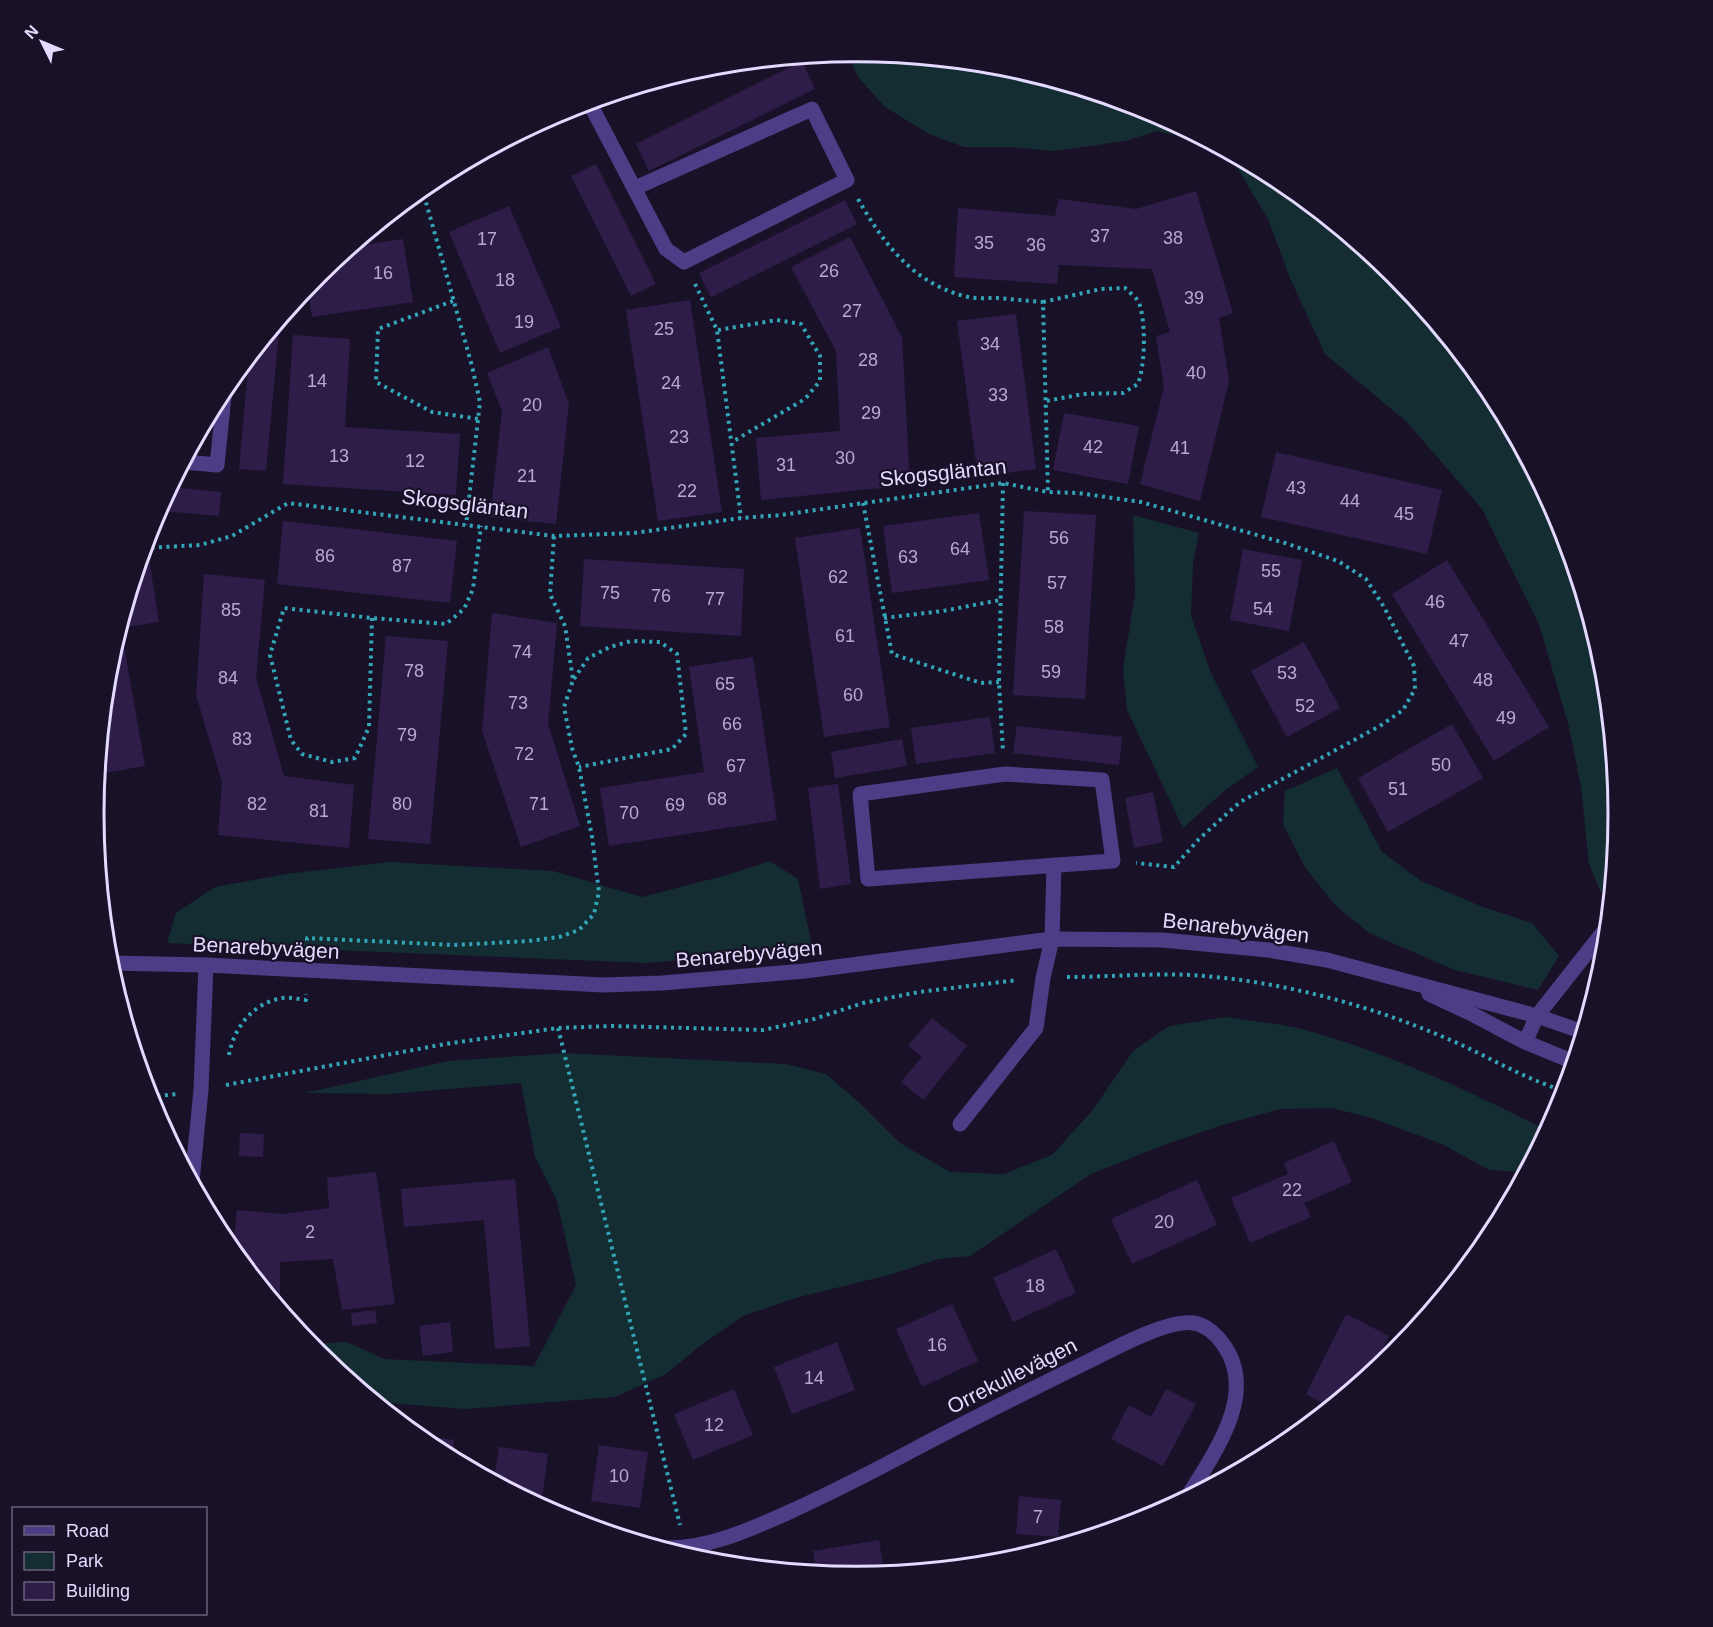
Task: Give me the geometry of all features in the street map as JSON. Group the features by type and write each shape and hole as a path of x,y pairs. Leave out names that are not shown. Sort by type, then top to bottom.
{"street":[{"path":"593,110 666,249 684,262 848,180 812,109 635,188"},
{"path":"192,463 217,465 223,409"},
{"path":"1005,774 1102,780 1113,861 868,879 860,794 1005,774"},
{"path":"960,1124 1036,1028 1042,978 1052,939 1054,865"},
{"name":"Benarebyvägen","path":"120,963 206,965 604,985 662,983 863,964 1052,939 1162,940 1268,950 1327,960 1538,1016 1577,1030"},
{"path":"1525,1042 1538,1016 1597,940"},
{"path":"193,1168 201,1090 206,965"},
{"name":"Benarebyvägen","path":"1388,975 1474,1015 1525,1042 1567,1059"},
{"name":"Orrekullevägen","path":"692,1547 741,1533 825,1496 1123,1344 1166,1326 1194,1323 1216,1334 1232,1355 1236,1402 1222,1439 1195,1485"}],"path":[{"path":"848,180 872,222 891,248 910,269 929,282 966,297 1043,302 1101,289 1125,288 1140,304 1144,340 1143,369 1138,384 1123,393 1083,394 1046,401"},
{"path":"425,198 480,402 466,525"},
{"path":"684,262 717,330 741,518"},
{"path":"453,301 378,328 376,382 432,412 479,419"},
{"path":"1043,302 1048,492"},
{"path":"717,330 777,320 801,324 820,356 820,381 804,399 732,442"},
{"path":"1003,483 999,682 1005,774"},
{"name":"Skogsgläntan","path":"154,547 200,545 232,536 288,503 554,536 634,532 781,515 1003,483 1048,492 1078,493 1141,502 1285,543 1338,561 1366,579 1384,607 1414,666 1415,689 1403,710 1380,726 1240,802 1198,839 1174,867 1113,861"},
{"path":"863,503 892,654 981,683 999,682"},
{"path":"372,618 369,727 355,758 332,762 302,754 291,740 270,655 284,608 446,624 464,609 473,589 481,526"},
{"path":"554,536 550,594 565,626 573,680"},
{"path":"884,618 943,611 1000,600"},
{"path":"579,767 672,749 686,734 677,654 660,642 631,641 610,647 588,658 573,680 564,707 572,748 579,767 592,837"},
{"path":"160,1096 445,1044 558,1028 612,1026 763,1030 814,1019 863,1003 919,992 1042,978 1189,975 1239,980 1332,998 1441,1036 1503,1067 1556,1088"},
{"path":"558,1028 682,1535"}],"green space":[{"path":"851,62 906,63 1003,76 1098,101 1185,137 1157,131 1125,141 1054,151 1011,147 964,147 929,134 885,107 858,77"},
{"path":"1226,158 1274,188 1314,217 1352,248 1422,318 1482,396 1531,481 1569,572 1594,667 1607,764 1609,814 1607,863 1604,890 1601,893 1589,864 1581,787 1569,727 1539,624 1482,509 1407,422 1325,354 1290,278 1268,219 1235,164"},
{"path":"1133,515 1199,533 1193,563 1191,616 1211,673 1258,767 1223,792 1183,828 1127,710 1123,669 1135,594"},
{"path":"1337,768 1382,852 1421,881 1483,907 1532,923 1559,956 1538,990 1455,970 1369,933 1335,905 1305,867 1283,824 1285,791"},
{"path":"770,861 798,879 813,951 646,963 167,943 176,913 215,887 286,874 390,862 553,871 642,897 727,875"},
{"path":"1226,1017 1294,1027 1374,1052 1430,1075 1540,1127 1518,1172 1489,1170 1442,1144 1371,1118 1332,1108 1280,1109 1222,1125 1091,1174 970,1256 939,1259 889,1275 799,1297 743,1316 700,1346 666,1374 615,1397 466,1409 390,1403 323,1343 347,1342 384,1359 534,1366 576,1285 557,1201 535,1157 521,1083 389,1094 305,1093 448,1061 564,1053 786,1064 826,1074 863,1106 900,1143 950,1172 1004,1174 1052,1155 1092,1111 1133,1051 1169,1026"}],"building":[{"path":"803,63 815,89 649,171 636,144 796,64"},
{"path":"596,164 656,284 631,296 571,176"},
{"path":"1196,191 1233,313 1219,318 1229,381 1200,501 1140,484 1164,387 1156,336 1170,332 1152,269 1059,265 1057,284 954,277 958,208 1055,216 1059,199 1136,209"},
{"path":"845,200 857,224 711,297 699,273"},
{"path":"509,206 561,327 500,353 449,232"},
{"path":"850,237 902,337 910,485 761,500 756,438 840,431 836,351 791,267"},
{"path":"403,239 413,302 312,317 310,298 365,245"},
{"path":"690,300 722,512 658,521 626,310"},
{"path":"1016,314 1036,469 978,477 957,321"},
{"path":"279,333 266,471 239,469 248,373"},
{"path":"293,335 350,339 345,427 460,434 456,495 283,484"},
{"path":"548,347 569,404 556,524 490,517 502,411 487,373"},
{"path":"1064,413 1139,426 1128,484 1053,470"},
{"path":"1276,452 1442,490 1427,554 1261,517"},
{"path":"179,488 221,492 219,516 168,512"},
{"path":"1024,511 1096,515 1085,699 1013,695"},
{"path":"979,513 989,580 892,593 883,526"},
{"path":"283,521 457,541 450,603 277,584"},
{"path":"860,528 890,727 824,737 795,538"},
{"path":"1243,549 1302,560 1289,631 1230,620"},
{"path":"149,559 159,622 128,627"},
{"path":"584,559 744,569 741,636 580,626"},
{"path":"1447,560 1549,727 1494,761 1392,594"},
{"path":"204,574 265,580 256,677 284,776 354,785 349,848 218,835 222,782 196,695"},
{"path":"492,613 557,623 548,724 580,826 521,847 482,731"},
{"path":"386,636 448,641 430,844 368,839"},
{"path":"1304,642 1340,708 1287,737 1251,671"},
{"path":"124,645 145,766 106,773 111,715"},
{"path":"753,657 777,820 609,846 600,788 704,772 689,667"},
{"path":"990,717 995,753 916,764 911,728"},
{"path":"1452,724 1483,778 1388,832 1358,778"},
{"path":"1017,726 1122,737 1119,765 1013,753"},
{"path":"902,739 907,766 835,778 831,752"},
{"path":"838,784 851,884 820,889 808,788"},
{"path":"1153,792 1163,842 1134,848 1125,798"},
{"path":"932,1018 967,1046 923,1100 901,1082 922,1057 908,1046"},
{"path":"240,1133 264,1134 263,1157 239,1156"},
{"path":"1334,1141 1352,1182 1304,1203 1311,1217 1250,1243 1231,1198 1288,1174 1284,1163"},
{"path":"376,1172 395,1304 342,1310 333,1259 280,1262 280,1296 234,1236 237,1210 282,1214 329,1208 327,1178"},
{"path":"515,1179 530,1346 495,1349 484,1220 404,1227 401,1189"},
{"path":"1197,1180 1217,1225 1132,1264 1111,1219"},
{"path":"1056,1249 1076,1293 1013,1322 993,1278"},
{"path":"952,1304 978,1361 922,1387 896,1329"},
{"path":"375,1310 377,1323 352,1326 351,1313"},
{"path":"1346,1314 1389,1336 1381,1352 1323,1403 1306,1394"},
{"path":"450,1322 453,1352 423,1356 419,1326"},
{"path":"837,1342 855,1390 792,1414 774,1367"},
{"path":"734,1389 753,1435 693,1460 674,1414"},
{"path":"1166,1389 1196,1404 1163,1466 1111,1439 1129,1405 1151,1417"},
{"path":"437,1438 454,1440 453,1448"},
{"path":"599,1445 648,1452 640,1508 591,1501"},
{"path":"499,1447 548,1454 542,1496 495,1473"},
{"path":"1019,1496 1061,1500 1058,1537 1016,1534"},
{"path":"879,1540 883,1565 815,1564 813,1551"}]}
